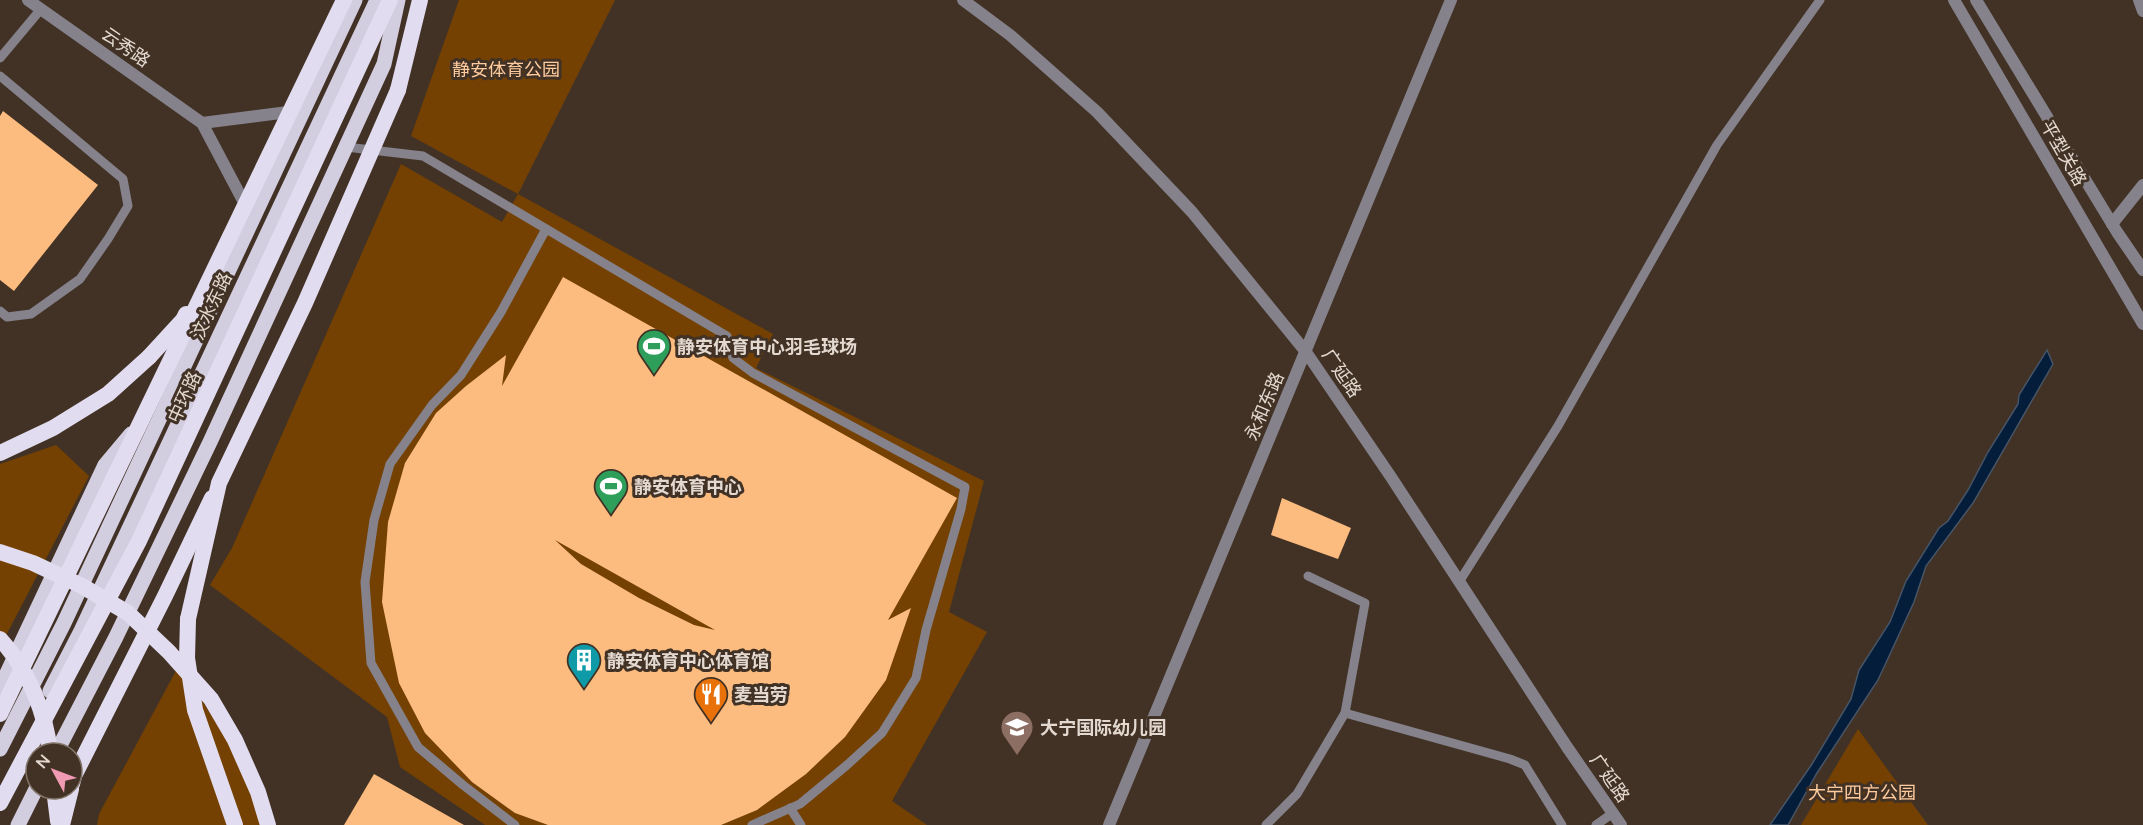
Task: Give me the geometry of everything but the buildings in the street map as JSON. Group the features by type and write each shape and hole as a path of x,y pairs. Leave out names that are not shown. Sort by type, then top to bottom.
{"highway":[{"path":"0,453 53,428 108,393 149,357 183,320 339,0"},
{"name":"中环路","path":"0,714 344,0"},
{"name":"中环路","path":"0,803 139,541 390,0"},
{"path":"84,756 165,596 305,303 398,90 420,0"},
{"path":"219,483 188,619 188,658 195,710 235,825"},
{"path":"0,552 33,563 82,586 128,613 169,652 211,699 235,740 258,792 268,825"},
{"path":"0,639 12,651 32,687 48,741"},
{"path":"56,801 60,825"},
{"path":"60,825 67,801"}],"main road":[{"name":"汶水东路","path":"0,749 64,623 355,0"},
{"name":"汶水东路","path":"0,790 81,631 376,0"},
{"path":"62,741 116,638 210,442 384,64 398,0"},
{"name":"汶水东路","path":"0,688 105,465 177,379"},
{"path":"18,825 30,801"}],"street":[{"name":"云秀路","path":"28,0 202,123"},
{"name":"广延路","path":"963,0 1010,35 1097,112 1192,212 1306,352 1621,825"},
{"name":"永和东路","path":"1109,825 1451,0"},
{"name":"平型关路","path":"1954,0 2143,324"},
{"name":"平型关路","path":"1976,0 2112,224 2143,270"},
{"path":"2139,0 2143,10"},
{"path":"252,218 202,123 302,110"},
{"path":"2112,224 2143,185"}],"lane":[{"path":"1460,582 1558,426 1717,145 1820,0"},
{"path":"0,58 40,9"},
{"path":"0,39 9,46"},
{"path":"0,76 123,179 128,206 80,279 31,314 8,317 0,311"},
{"path":"346,147 423,156 727,336 734,358 753,373 965,487 961,509 926,630 916,678 882,733 800,804 752,825"},
{"path":"515,825 418,747 371,663 365,582 374,520 390,464 432,405 461,375 501,312 546,229"},
{"path":"1266,825 1297,794 1345,714 1365,603 1308,576"},
{"path":"1345,714 1525,765 1562,825"},
{"path":"790,808 801,825"},
{"path":"1596,825 1613,813"}],"green space":[{"name":"静安体育公园","path":"459,0 615,0 518,194 411,136"},
{"name":"静安体育中心","path":"401,164 502,222 518,194 773,334 756,368 984,481 949,612 987,632 892,801 927,825 485,825 400,767 387,717 210,585 232,548"},
{"path":"56,445 89,476 0,647 0,464"},
{"path":"179,665 230,744 274,825 97,825 99,814"},
{"name":"大宁四方公园","path":"1858,729 1928,825 1801,825"}],"water":[{"path":"2047,350 2053,364 1973,503 1926,566 1914,602 1878,680 1817,773 1788,825 1770,825 1812,764 1851,699 1859,670 1890,622 1906,581 1939,528 1948,521 1968,490 1988,452 2018,404 2019,395"}],"place":[{"name":"静安体育中心羽毛球场","path":"654,375"},
{"name":"静安体育中心","path":"611,515"},
{"name":"静安体育中心体育馆","path":"584,689"},
{"name":"麦当劳","path":"711,723"},
{"name":"大宁国际幼儿园","path":"1017,756"}]}
